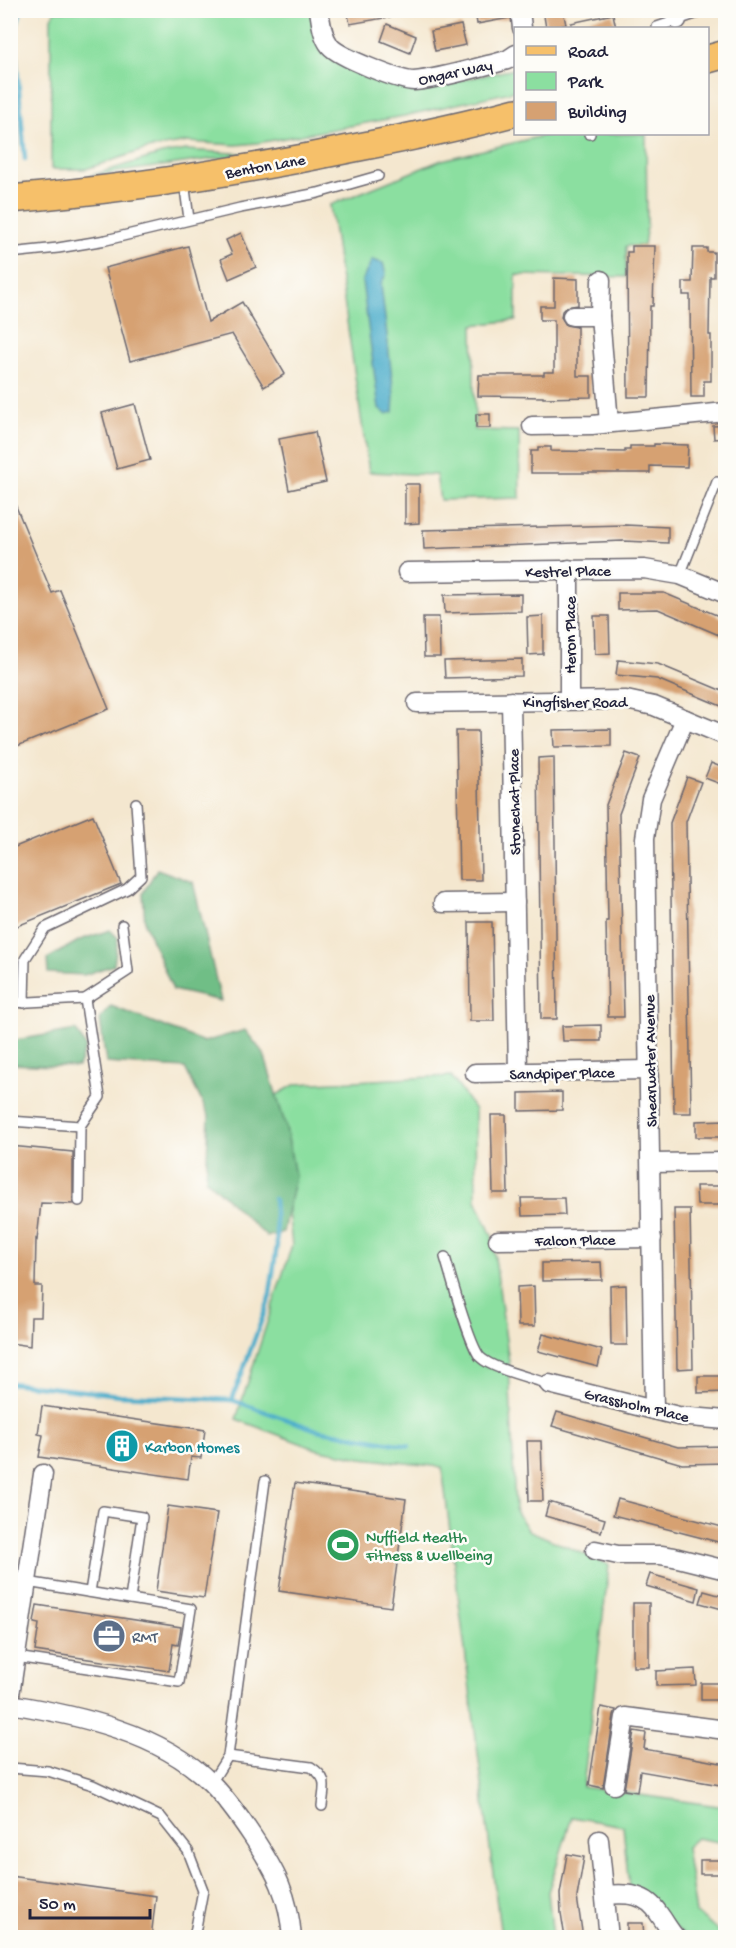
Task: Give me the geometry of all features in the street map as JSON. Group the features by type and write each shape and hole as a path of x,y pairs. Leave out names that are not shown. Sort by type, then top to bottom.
{"main road":[{"path":"709,59 726,54"},
{"name":"Benton Lane","path":"10,199 184,179 435,132 514,112"}],"street":[{"name":"Ongar Way","path":"319,10 324,34 332,48 351,60 407,80 423,80 496,63 514,55"},
{"path":"520,10 522,27"},
{"path":"601,280 600,316 609,423"},
{"path":"572,316 600,316"},
{"path":"532,426 575,426 726,412"},
{"name":"Heron Place","path":"569,569 569,700"},
{"name":"Kestrel Place","path":"407,572 644,569 680,575 726,594"},
{"name":"Kingfisher Road","path":"417,703 626,700 654,706 726,736"},
{"name":"Stonechat Place","path":"511,701 518,1072"},
{"name":"Shearwater Avenue","path":"654,1410 645,827 657,781 685,719"},
{"path":"443,903 515,902"},
{"name":"Sandpiper Place","path":"475,1073 649,1070"},
{"path":"651,1163 726,1162"},
{"name":"Falcon Place","path":"498,1240 652,1238"},
{"name":"Grassholm Place","path":"549,1384 654,1410 697,1418 726,1420"},
{"path":"10,1695 22,1579 43,1474"},
{"path":"595,1550 618,1555 661,1555 726,1570"},
{"path":"10,1704 64,1713 101,1723 148,1741 185,1762 210,1783 244,1824 275,1870 288,1910 292,1938"},
{"path":"614,1785 625,1717 726,1730"},
{"path":"599,1840 609,1938"},
{"path":"605,1894 627,1893 647,1900 654,1906 676,1938"}],"lane":[{"path":"657,27 675,15 701,12"},
{"path":"10,253 106,240 189,219 318,193 378,176"},
{"path":"184,179 189,219"},
{"path":"680,575 717,482"},
{"path":"24,1003 25,959 45,928 127,888 141,876 136,803"},
{"path":"10,1003 85,999 128,970 122,925"},
{"path":"79,1201 80,1126 100,1097 85,999"},
{"path":"10,1121 80,1126"},
{"path":"445,1257 471,1337 480,1357 502,1369 549,1384"},
{"path":"210,1783 228,1756 265,1481"},
{"path":"90,1592 103,1511 142,1517 130,1599"},
{"path":"14,1663 178,1682 191,1609 22,1579"},
{"path":"228,1756 311,1767 321,1774 324,1781 322,1806"},
{"path":"10,1768 48,1772 93,1785 161,1817 188,1851 203,1890 194,1938"}],"green space":[{"path":"55,11 311,11 315,34 422,88 514,69 514,91 404,116 258,143 236,145 187,142 147,149 86,169 51,169 51,18"},
{"path":"546,135 646,135 647,223 644,246 626,246 626,277 516,275 516,320 473,325 475,430 519,431 520,498 440,500 436,475 369,472 330,205 442,160"},
{"path":"186,150 248,154 89,176 162,154"},
{"path":"157,869 193,882 221,1001 173,990 145,924 143,893"},
{"path":"110,930 118,938 114,965 84,975 48,973 47,959 80,940"},
{"path":"111,1006 204,1042 245,1030 264,1054 286,1127 295,1176 283,1232 267,1237 206,1179 209,1116 185,1068 106,1063 100,1019"},
{"path":"76,1030 86,1047 78,1067 11,1064 11,1039"},
{"path":"451,1076 475,1110 476,1200 492,1236 509,1362 515,1509 528,1530 609,1565 583,1787 725,1807 725,1843 696,1838 686,1847 696,1913 725,1937 686,1937 629,1888 623,1826 572,1817 548,1892 553,1937 501,1937 442,1467 361,1458 316,1449 236,1419 292,1245 275,1096 296,1084"}],"water":[{"path":"372,260 383,263 386,274 381,284 394,395 393,412 386,414 379,408 362,281"}],"building":[{"path":"347,10 389,10 390,17 350,24"},
{"path":"475,10 509,10 510,18 477,24"},
{"path":"543,10 563,10 566,25 546,27"},
{"path":"613,14 616,27 571,27 571,23"},
{"path":"387,24 416,36 410,53 381,41"},
{"path":"461,25 466,45 435,51 431,31"},
{"path":"241,233 256,267 229,279 221,259 232,254 226,240"},
{"path":"188,246 208,322 242,302 285,374 264,387 232,334 130,361 105,268"},
{"path":"632,246 655,246 653,306 650,306 649,397 628,397 627,252 632,252"},
{"path":"693,248 707,248 707,252 714,252 714,277 710,277 711,381 704,381 704,397 691,397 690,295 683,295 683,282 692,282"},
{"path":"554,278 578,279 578,305 566,307 561,317 566,325 577,327 577,376 591,376 591,397 478,396 479,375 544,375 544,372 554,372 554,320 540,320 540,306 554,306"},
{"path":"135,404 150,460 117,469 102,413"},
{"path":"476,414 490,414 490,428 476,428"},
{"path":"726,425 726,438 714,439 713,426"},
{"path":"315,432 326,482 289,490 279,439"},
{"path":"654,444 688,445 687,467 650,466 650,473 531,473 531,451 538,451 538,447 551,447 551,451 625,452 625,450 630,450 630,446 654,446"},
{"path":"405,484 419,484 419,523 405,524"},
{"path":"10,492 52,593 60,590 109,709 10,749"},
{"path":"625,525 668,527 668,543 623,541 424,549 423,530"},
{"path":"618,593 664,593 726,619 726,638 658,609 618,610"},
{"path":"521,594 521,611 445,613 444,595"},
{"path":"543,616 543,654 528,655 527,617"},
{"path":"594,616 609,616 610,653 595,654"},
{"path":"423,617 439,617 440,657 424,657"},
{"path":"522,659 522,676 445,678 444,661"},
{"path":"618,660 658,664 720,690 726,693 726,708 657,679 616,675"},
{"path":"611,729 611,746 554,747 553,730"},
{"path":"456,731 478,731 481,880 459,880"},
{"path":"626,753 640,758 619,814 624,1017 608,1017 606,805"},
{"path":"554,757 557,1019 541,1019 538,758"},
{"path":"711,763 726,769 726,786 705,778"},
{"path":"687,777 701,782 686,822 691,1113 674,1113 670,823"},
{"path":"93,815 121,884 10,929 10,849"},
{"path":"469,922 492,922 494,1021 470,1021"},
{"path":"601,1025 601,1041 563,1041 562,1026"},
{"path":"562,1092 562,1110 519,1111 519,1093"},
{"path":"491,1115 506,1115 508,1193 493,1193"},
{"path":"726,1120 726,1137 696,1137 696,1121"},
{"path":"10,1146 73,1152 73,1204 41,1203 36,1239 35,1286 42,1286 41,1317 31,1317 30,1346 10,1343"},
{"path":"696,1186 726,1186 726,1205 697,1205"},
{"path":"521,1198 564,1198 565,1215 522,1216"},
{"path":"674,1209 690,1209 693,1368 677,1369"},
{"path":"601,1262 602,1280 542,1281 542,1263"},
{"path":"626,1285 627,1345 611,1345 610,1286"},
{"path":"534,1286 535,1326 518,1326 517,1287"},
{"path":"543,1334 602,1350 598,1367 538,1351"},
{"path":"698,1376 726,1376 726,1392 698,1393"},
{"name":"Karbon Homes","path":"42,1406 205,1430 201,1458 191,1457 188,1479 39,1457 43,1435 38,1434"},
{"path":"557,1412 678,1447 726,1446 726,1463 682,1464 552,1426"},
{"path":"527,1441 541,1441 543,1501 529,1501"},
{"name":"Nuffield Health Fitness & Wellbeing","path":"295,1483 406,1499 391,1607 279,1591"},
{"path":"618,1499 726,1528 726,1544 613,1515"},
{"path":"549,1502 605,1519 601,1532 545,1516"},
{"path":"168,1506 217,1513 204,1598 156,1591"},
{"path":"650,1574 699,1588 696,1601 646,1586"},
{"path":"704,1591 726,1597 726,1610 700,1603"},
{"path":"633,1603 649,1603 649,1667 633,1667"},
{"name":"RMT","path":"37,1605 181,1627 178,1645 173,1644 169,1671 35,1651 39,1624 34,1623"},
{"path":"695,1669 696,1685 656,1686 656,1671"},
{"path":"701,1683 726,1683 726,1700 701,1700"},
{"path":"601,1707 616,1710 603,1788 589,1785"},
{"path":"634,1731 646,1733 644,1749 726,1764 726,1786 640,1771 637,1792 624,1790"},
{"path":"567,1854 584,1857 577,1897 583,1938 565,1938 560,1894"},
{"path":"700,1860 726,1860 726,1874 700,1874"},
{"path":"10,1876 156,1896 151,1938 10,1938"},
{"path":"627,1923 643,1923 644,1938 627,1938"}],"waterway":[{"path":"21,10 14,34 25,159"},
{"path":"232,1400 269,1300 277,1245 274,1199"},
{"path":"10,1383 120,1395 232,1400 317,1430 409,1446"}],"place":[{"name":"Karbon Homes","path":"122,1446"},
{"name":"Nuffield Health Fitness & Wellbeing","path":"343,1545"},
{"name":"RMT","path":"109,1636"}]}
